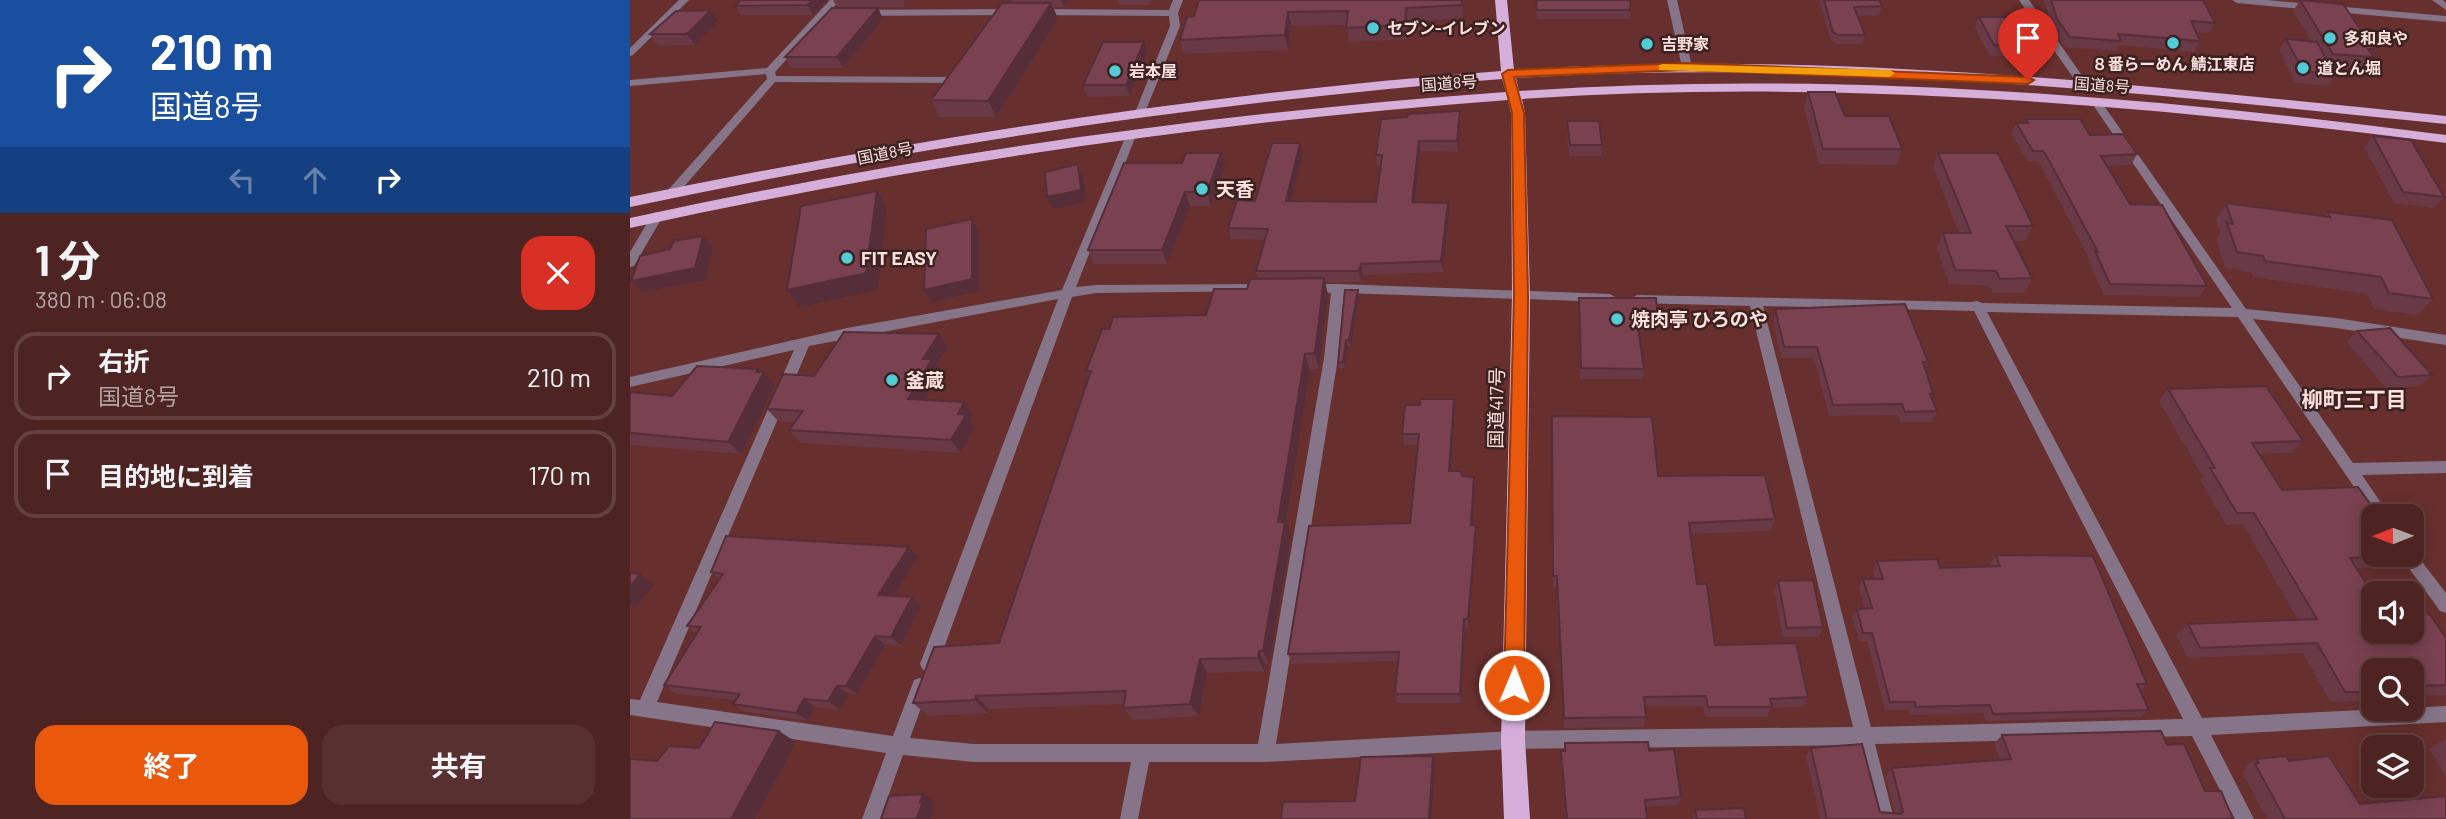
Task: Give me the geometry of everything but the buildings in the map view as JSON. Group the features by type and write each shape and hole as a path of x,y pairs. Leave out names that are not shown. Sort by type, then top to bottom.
{"highway":[{"name":"国道417号","path":"1501,0 1508,74 1518,113 1521,296 1513,740 1517,819"},
{"name":"国道8号","path":"630,202 866,155 1141,110 1508,74 1686,67 2083,83 2446,120"},
{"name":"国道8号","path":"630,223 916,165 1132,133 1326,110 1513,96 1719,86 1961,92 2273,116 2446,139"}],"street":[{"path":"630,54 684,0"},
{"path":"671,194 835,0"},
{"path":"990,23 1006,0"},
{"path":"1141,110 1175,26 1173,13 1178,0"},
{"path":"1672,0 1686,67"},
{"path":"2024,0 2083,83"},
{"path":"2237,0 2446,19"},
{"path":"2437,0 2446,7"},
{"path":"825,13 1173,13"},
{"path":"630,83 771,75 955,80 969,57"},
{"path":"2096,102 2373,504"},
{"path":"871,819 1067,293 1132,133"},
{"path":"630,263 657,216"},
{"path":"1265,753 1331,358 1338,288"},
{"path":"630,382 992,304 1096,289 1338,288 1521,296 2240,313 2336,323 2443,342"},
{"path":"1755,301 1885,819"},
{"path":"1977,305 2245,819"},
{"path":"803,344 637,708 898,746 974,753 1265,753 1513,740 1863,736 2195,727 2446,714"},
{"path":"2348,470 2446,467"},
{"path":"2418,567 2446,606"},
{"path":"1129,819 1142,753"}],"slow traffic":[{"path":"1663,68 1890,73"}],"place":[{"name":"セブン-イレブン","path":"1373,28"},
{"name":"多和良や","path":"2330,38"},
{"name":"８番らーめん 鯖江東店","path":"2173,43"},
{"name":"吉野家","path":"1647,44"},
{"name":"道とん堀","path":"2303,68"},
{"name":"岩本屋","path":"1115,71"},
{"name":"天香","path":"1202,189"},
{"name":"FIT EASY","path":"847,258"},
{"name":"焼肉亭 ひろのや","path":"1617,319"},
{"name":"釜蔵","path":"892,380"}],"district":[{"name":"柳町三丁目","path":"2354,400"}],"route":[{"path":"1514,685 1521,296 1518,113 1508,74 1686,67 2028,80"}]}
